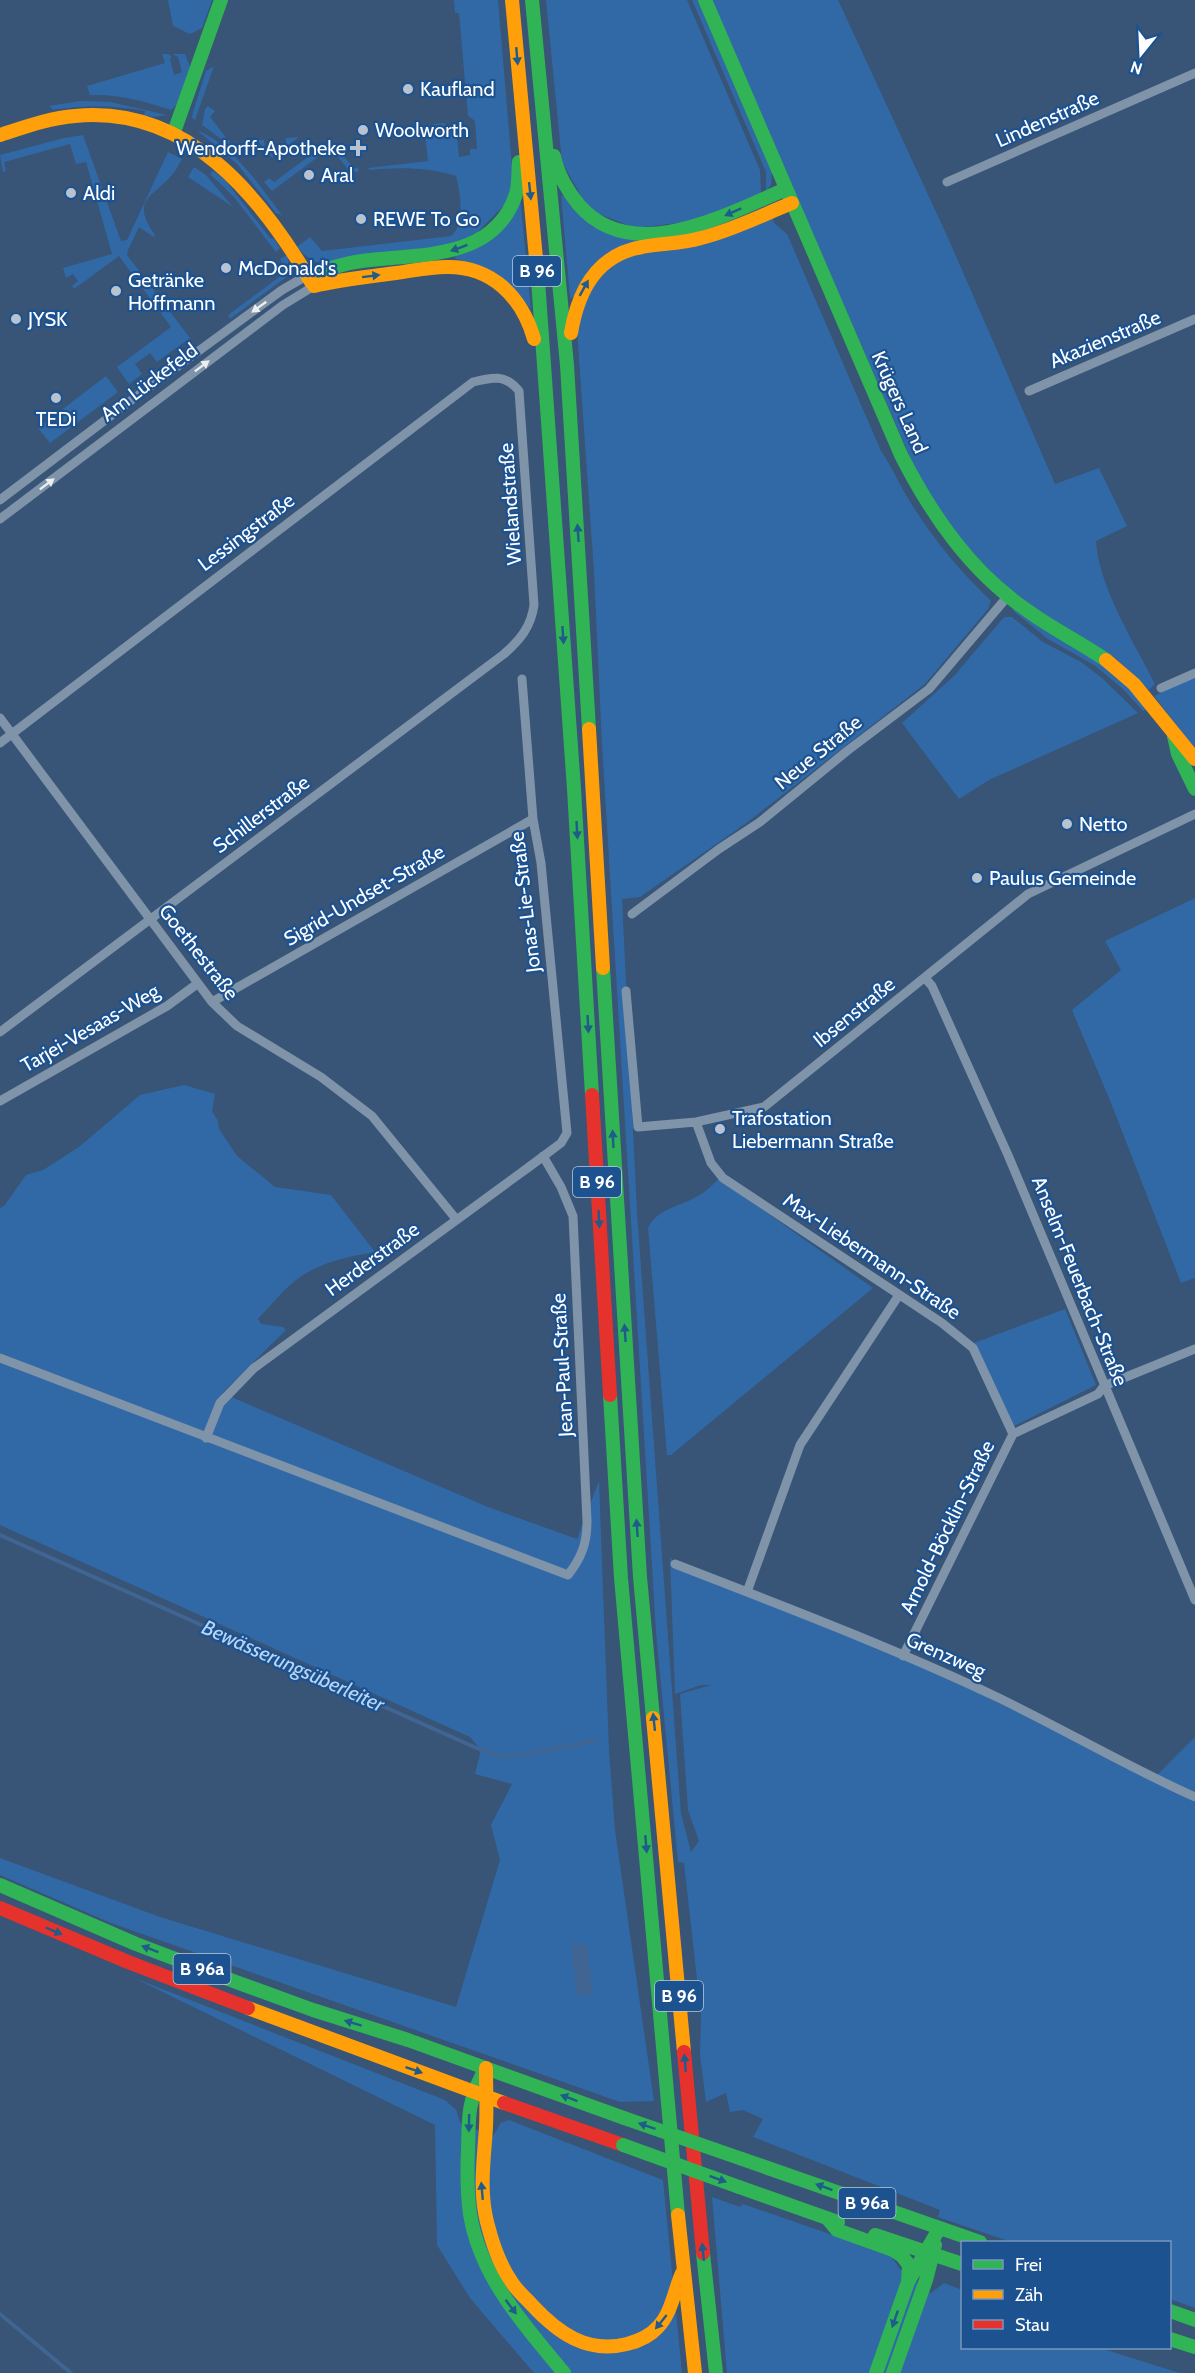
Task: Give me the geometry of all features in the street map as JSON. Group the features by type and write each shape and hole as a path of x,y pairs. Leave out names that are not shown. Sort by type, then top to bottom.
{"main road":[{"path":"174,132 220,0"},
{"name":"B 96","path":"513,0 536,255 574,789 621,1578 642,1786 674,2178 695,2373"},
{"name":"B 96","path":"532,0 567,365 640,1577 696,2188 716,2373"},
{"name":"Krügers Land","path":"705,0 919,492 973,565 1008,596 1120,670 1147,698 1173,734 1195,759"},
{"path":"541,90 556,166 566,188 578,207 587,216 603,225 637,233 695,227 786,189"},
{"path":"311,281 359,261 453,251 474,243 490,232 507,213 516,193 522,112"},
{"path":"0,135 62,117 99,115 143,122 174,132 209,154 238,181 289,247 311,281"},
{"path":"567,365 573,316 580,292 594,272 609,260 640,247 682,243 703,238 792,203"},
{"path":"311,281 339,280 446,267 479,272 500,282 520,302 532,328 549,430"},
{"name":"Krügers Land","path":"1173,734 1178,754 1195,789"},
{"name":"B 96a","path":"0,1885 126,1940 236,1982 939,2229"},
{"name":"B 96a","path":"0,1908 138,1966 376,2057 827,2218"},
{"path":"486,2068 480,2094 486,2124 481,2190 495,2248 511,2282 559,2332 576,2343 594,2347 608,2348 640,2341 660,2325 665,2317 674,2300 677,2283 684,2269"},
{"path":"480,2094 469,2108 467,2195 473,2232 480,2253 500,2292 564,2373"},
{"path":"827,2218 961,2263"},
{"path":"827,2218 837,2230 893,2250 909,2265 908,2282 876,2373"},
{"path":"893,2373 939,2229 977,2241"},
{"path":"908,2282 930,2252"},
{"path":"1171,2311 1195,2320"},
{"path":"1171,2339 1195,2347"}],"street":[{"name":"Lindenstraße","path":"947,182 1195,73"},
{"name":"Am Lückefeld","path":"0,500 282,290 311,281"},
{"name":"Am Lückefeld","path":"0,519 283,305 311,281"},
{"name":"Akazienstraße","path":"1029,391 1195,320"},
{"name":"Lessingstraße","path":"0,743 473,382 495,376 506,379 519,391"},
{"name":"Wielandstraße","path":"519,391 533,614"},
{"name":"Neue Straße","path":"632,914 719,849 760,822 929,688 1008,596"},
{"name":"Schillerstraße","path":"0,1032 504,654 529,626 533,614"},
{"path":"1161,688 1195,673"},
{"name":"Jonas-Lie-Straße","path":"522,679 533,819 541,863 567,1120"},
{"name":"Goethestraße","path":"0,718 212,1002 237,1026 321,1077 372,1116 456,1220"},
{"name":"Ibsenstraße","path":"626,991 638,1127 696,1122 764,1107 1038,888 1195,814"},
{"name":"Sigrid-Undset-Straße","path":"212,1002 533,819"},
{"name":"Anselm-Feuerbach-Straße","path":"925,978 932,986 1008,1155 1195,1600"},
{"name":"Tarjei-Vesaas-Weg","path":"0,1101 166,1006 197,984"},
{"name":"Herderstraße","path":"206,1438 220,1403 254,1368 561,1143 567,1133 567,1120"},
{"name":"Max-Liebermann-Straße","path":"696,1122 711,1163 723,1178 942,1323 973,1348 1013,1434"},
{"name":"Jean-Paul-Straße","path":"206,1438 568,1575 580,1560 585,1549 587,1521 573,1216 561,1187 543,1156"},
{"path":"747,1592 800,1445 899,1295"},
{"name":"Arnold-Böcklin-Straße","path":"903,1656 1013,1434 1098,1394 1104,1386 1195,1349"},
{"path":"0,1358 206,1438"},
{"name":"Grenzweg","path":"675,1564 903,1656 999,1698 1195,1797"}],"shaded area":[{"path":"168,0 212,0 202,28 190,34 173,26"},
{"path":"454,0 498,0 513,179 507,202 468,242 324,263 312,260 297,247 310,237 322,251 451,236 456,231 461,208 456,176 424,169 370,170 368,168 428,161 425,133 422,133 421,126 444,123 457,137 459,157 470,155 470,149 477,149 475,121 468,116 459,13 455,13"},
{"path":"546,0 687,0 760,170 761,193 702,220 635,228 589,210 562,162"},
{"path":"692,0 698,0 772,170 771,185 766,191 766,172"},
{"path":"711,0 838,0 949,240 1055,484 1099,468 1127,526 1096,541 1110,596 1155,684 1149,690 1114,657 1032,606 1001,582 953,531 920,480"},
{"path":"162,54 169,54 172,58 170,58 174,75 182,72 178,57 172,54 185,54 190,67 176,105 171,110 131,99 90,95 87,86 165,63"},
{"path":"214,66 195,120 192,118 193,112 206,71"},
{"path":"80,101 110,102 167,115 153,117 144,115 145,111 110,107 53,110 49,106"},
{"path":"208,106 215,111 210,117 236,150 202,125 205,109"},
{"path":"197,130 223,146 234,156 282,215 276,213 237,164"},
{"path":"83,135 121,241 127,240 168,152 182,159 165,183 151,195 144,206 144,214 154,237 139,227 127,255 190,338 157,362 150,353 135,364 142,374 129,384 117,367 171,327 119,256 74,289 72,286 78,281 73,274 66,278 63,268 112,254 86,162 76,164 70,144 4,162 6,171 3,172 0,155"},
{"path":"299,137 272,158 257,140 264,140 265,147 286,145 286,138"},
{"path":"332,143 359,171 351,173 334,152 326,151 272,191 264,182 269,178 274,182 323,146"},
{"path":"194,167 206,175 233,207 188,177"},
{"path":"213,171 225,180 270,238 274,239 280,248 276,252 234,197 210,174"},
{"path":"561,195 640,243 570,299 570,297"},
{"path":"520,197 531,309 496,273 454,258"},
{"path":"772,217 774,223 787,234 881,451 905,494 947,553 991,601 988,609 925,684 745,824 640,897 622,899 637,1213 681,1814 691,1852 699,1841 688,1810 680,1694 711,1685 701,1685 675,1694 670,1557 675,1564 903,1656 1154,1778 1195,1737 1195,2308 1171,2299 1171,2241 1008,2241 938,2217 940,2210 753,2137 763,2119 743,2110 730,2112 726,2093 706,2102 700,2055 701,2015 684,1863 678,1862 656,1632 602,744 594,572 577,329 587,290 618,260"},
{"path":"287,255 290,269 285,278 230,319 228,315 282,275 283,265 280,259"},
{"path":"106,376 118,392 50,443 38,428"},
{"path":"1011,609 1017,610 1076,646 1116,674 1149,708 1143,711 1123,689 1094,665 1048,639"},
{"path":"1004,617 1012,617 1043,642 1081,662 1102,678 1138,713 989,780 959,799 902,723 954,676"},
{"path":"1195,677 1195,749 1154,696"},
{"path":"1195,898 1195,1278 1181,1283 1072,1010 1121,970 1105,941"},
{"path":"184,1085 215,1094 212,1111 218,1121 219,1129 237,1156 275,1187 331,1195 375,1252 318,1267 289,1286 258,1319 261,1324 283,1327 286,1330 222,1393 488,1507 577,1539 599,1481 609,1751 615,1830 654,2101 620,2102 111,1923 0,1875 0,1858 160,1917 456,2007 500,1860 491,1825 512,1784 475,1774 481,1750 470,1737 0,1525 0,1354 206,1435 0,1353 0,1208 4,1206 26,1175 43,1170 79,1147 140,1095"},
{"path":"719,1179 873,1288 671,1455 667,1455 648,1228 662,1212 699,1195"},
{"path":"1065,1309 1096,1385 1012,1427 974,1343"},
{"path":"587,1944 593,1994 577,1996 571,1946"},
{"path":"134,1978 445,2100 456,2110 461,2124 493,2136 501,2123 509,2120 663,2180 682,2373 534,2373 470,2298 437,2245 435,2125"},
{"path":"712,2197 740,2207 743,2204 890,2255 900,2269 931,2293 944,2283 961,2290 961,2349 1103,2349 1180,2373 727,2373"}],"waterway":[{"name":"Bewässerungsüberleiter","path":"0,1535 481,1750 502,1756 524,1755 593,1741"},
{"path":"0,2314 71,2373"}],"traffic: fast":[{"path":"174,132 221,0"},
{"path":"532,0 567,365 589,729"},
{"path":"705,0 901,455 926,500 971,561 1007,596 1106,660"},
{"path":"554,156 564,182 579,205 601,223 626,232 653,234 681,230 736,211 786,189"},
{"path":"308,275 355,262 429,254 472,243 490,232 505,216 516,194 519,162"},
{"path":"538,280 574,789 592,1095"},
{"path":"1174,736 1178,754 1195,789"},
{"path":"603,968 640,1577 653,1718"},
{"path":"610,1395 621,1578 678,2215"},
{"path":"0,1885 136,1944 236,1982 313,2010 408,2040 624,2118"},
{"path":"482,2075 471,2103 467,2174 470,2214 475,2237 483,2259 506,2300 564,2373"},
{"path":"624,2118 742,2159"},
{"path":"623,2145 739,2187"},
{"path":"742,2159 977,2241"},
{"path":"739,2187 838,2222"},
{"path":"827,2218 837,2230 893,2250 902,2256 909,2265 908,2282"},
{"path":"876,2373 908,2282 939,2229"},
{"path":"875,2235 961,2264"},
{"path":"893,2373 926,2280 935,2245"},
{"path":"703,2253 716,2373"},
{"path":"1171,2311 1195,2320"},
{"path":"1171,2339 1195,2347"}],"traffic: slow":[{"path":"512,0 538,280"},
{"path":"0,135 37,123 75,116 115,116 152,125 185,141 216,162 243,188 291,249 311,282"},
{"path":"571,333 584,289 601,267 612,258 642,247 713,235 792,203"},
{"path":"314,286 427,268 462,268 491,278 503,287 522,310 534,339"},
{"path":"1106,660 1134,684 1195,759"},
{"path":"589,729 603,968"},
{"path":"653,1718 684,2052"},
{"path":"248,2008 504,2103"},
{"path":"486,2068 483,2198 487,2222 499,2260 507,2274 513,2284 542,2315 574,2339 599,2346 627,2344 651,2333 663,2321 682,2273"},
{"path":"678,2215 695,2373"}],"traffic: jam":[{"path":"592,1095 610,1395"},
{"path":"0,1908 128,1962 248,2008"},
{"path":"684,2052 703,2253"},
{"path":"504,2103 623,2145"}],"place":[{"name":"Kaufland","path":"408,89"},
{"name":"Woolworth","path":"363,130"},
{"name":"Wendorff-Apotheke","path":"358,148"},
{"name":"Aral","path":"309,175"},
{"name":"Aldi","path":"71,193"},
{"name":"REWE To Go","path":"361,219"},
{"name":"McDonald's","path":"226,268"},
{"name":"Getränke Hoffmann","path":"116,291"},
{"name":"JYSK","path":"16,319"},
{"name":"TEDi","path":"56,398"},
{"name":"Netto","path":"1067,824"},
{"name":"Paulus Gemeinde","path":"977,878"},
{"name":"Trafostation Liebermann Straße","path":"720,1129"}]}
